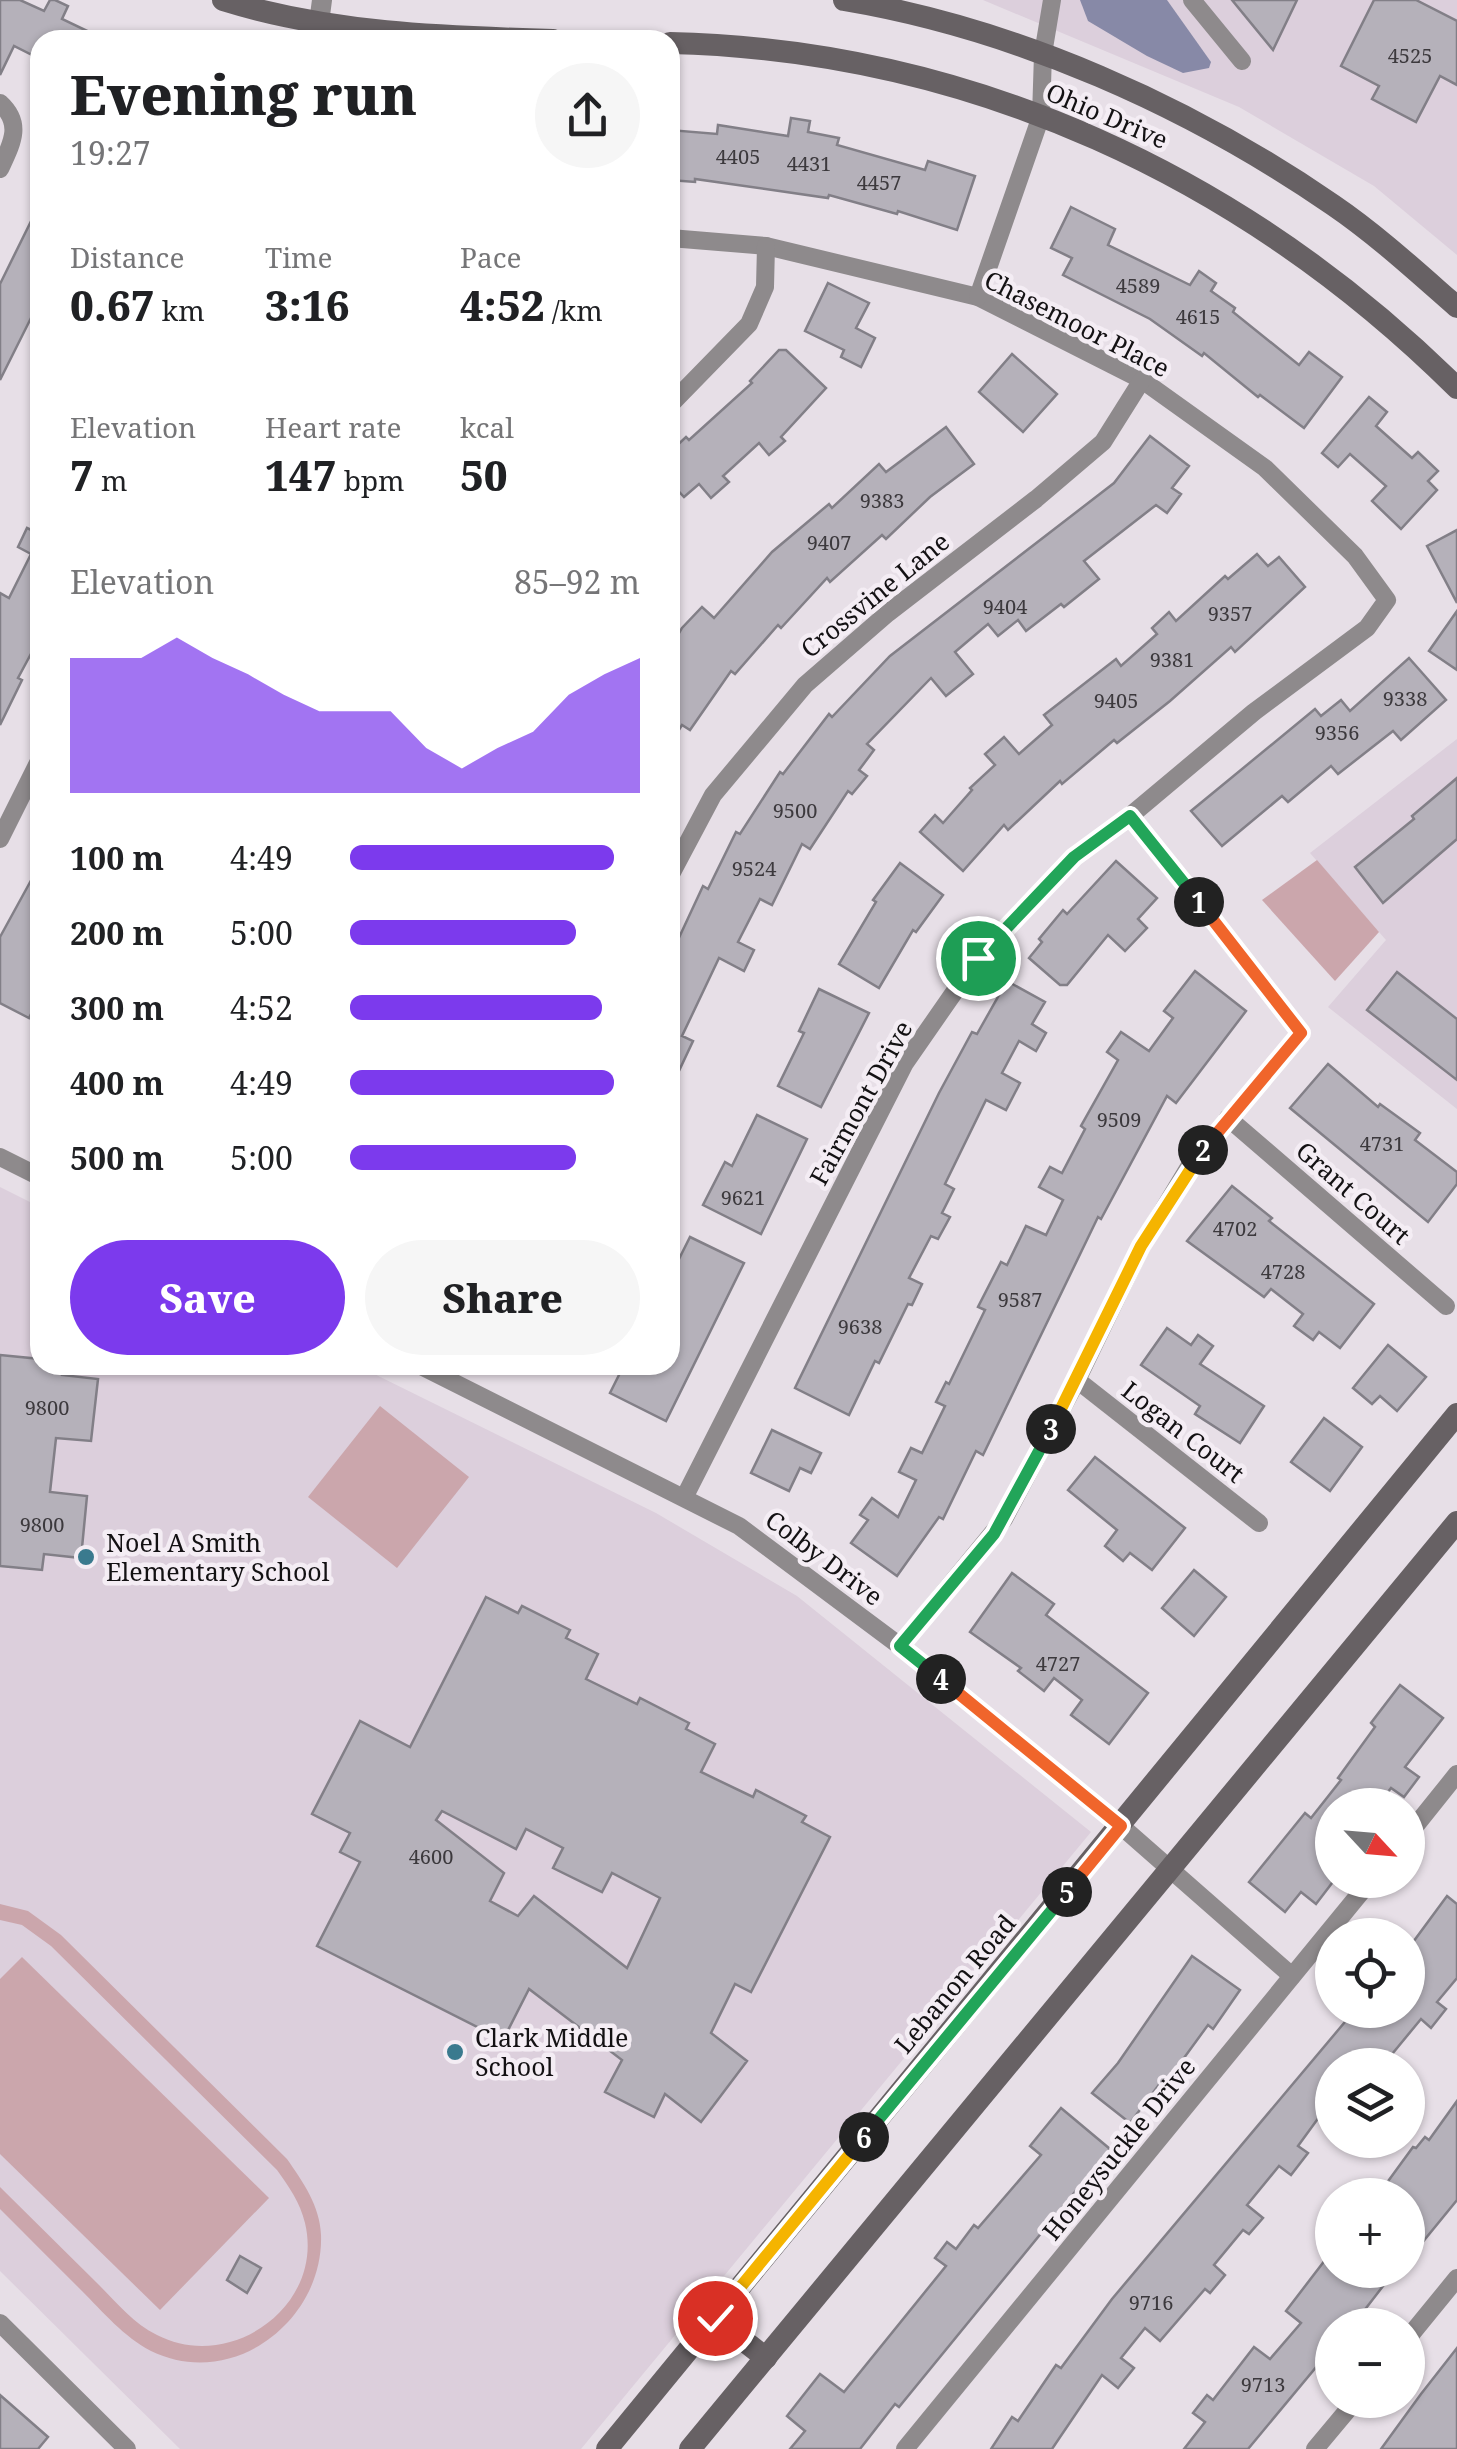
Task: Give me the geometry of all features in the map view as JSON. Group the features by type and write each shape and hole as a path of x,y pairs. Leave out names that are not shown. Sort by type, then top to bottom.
{"main road":[{"path":"223,0 320,12 400,30"},
{"name":"Ohio Drive","path":"844,0 960,28 1043,54 1132,92 1270,164 1337,208 1457,307"},
{"name":"Ohio Drive","path":"680,43 726,44 857,63 962,89 1042,116 1159,166 1228,206 1346,288 1457,388"},
{"name":"Lebanon Road","path":"607,2449 1457,1414"},
{"path":"690,2449 1457,1522"},
{"path":"715,2318 766,2358"}],"street":[{"path":"978,297 1042,116 1043,54 1052,0"},
{"path":"1192,0 1242,61"},
{"path":"0,103 14,123 13,142 0,168"},
{"name":"Chasemoor Place","path":"680,239 766,246 978,297 1142,380 1265,468 1355,556 1386,600"},
{"path":"680,395 749,324 766,287 766,246"},
{"name":"Crossvine Lane","path":"680,857 712,795 805,685 888,613 1103,442 1142,380"},
{"name":"Fairmont Drive","path":"685,1496 905,1063 978,958 1074,857 1130,816 1254,712 1367,628 1386,600"},
{"path":"0,839 30,779"},
{"path":"900,1646 1004,1518 1077,1380 1141,1246 1189,1167 1301,1033 1130,816"},
{"name":"Grant Court","path":"1228,1118 1446,1306"},
{"path":"0,1157 30,1172"},
{"name":"Colby Drive","path":"439,1375 739,1526 900,1646 1121,1826 1292,1976"},
{"name":"Logan Court","path":"1077,1380 1259,1523"},
{"path":"1425,1814 1457,1774"},
{"name":"Honeysuckle Drive","path":"906,2449 1356,1898"},
{"path":"1425,2317 1457,2278"},
{"path":"0,2323 127,2449"},
{"path":"1315,2449 1341,2418"}],"shaded area":[{"path":"983,0 1457,0 1457,255 1374,186 1239,107"},
{"path":"1457,739 1457,1109 1328,1007 1386,940 1310,853"},
{"path":"1317,860 1379,932 1335,981 1262,900"},
{"name":"Clark Middle School","path":"0,1187 30,1202 30,1375 376,1375 656,1513 797,1596 1091,1832 581,2449 180,2449 0,2271"},
{"path":"380,1406 469,1477 397,1568 308,1497"},
{"path":"0,1904 28,1911 61,1935 287,2159 305,2186 320,2224 318,2266 307,2295 290,2320 268,2340 242,2354 213,2362 182,2361 151,2351 114,2324 0,2209 0,2187 133,2319 157,2335 185,2345 214,2345 241,2338 266,2324 286,2305 301,2281 307,2253 303,2215 277,2170 51,1946 22,1925 0,1920"},
{"path":"22,1957 269,2198 160,2310 0,2154 0,1979"}],"water":[{"path":"1080,0 1167,0 1211,62 1209,68 1183,73 1147,56 1088,21"}],"building":[{"path":"0,0 20,0 44,11 50,0 68,6 62,19 85,30 30,30 30,54 14,46 0,75"},
{"path":"1232,0 1297,0 1273,50"},
{"path":"1374,0 1416,0 1457,21 1457,85 1440,76 1416,122 1372,99 1379,86 1341,66"},
{"path":"791,118 810,121 808,132 839,138 837,145 925,170 928,161 975,176 957,230 829,195 828,198 695,179 680,181 680,131 717,134 718,125 788,136"},
{"path":"1071,207 1115,229 1108,245 1190,285 1199,271 1216,283 1211,291 1235,308 1233,312 1299,365 1309,352 1342,377 1304,428 1204,353 1202,356 1150,319 1063,275 1072,258 1051,248"},
{"path":"30,223 30,320 0,380 0,284"},
{"path":"828,283 869,303 856,328 875,338 861,367 841,357 844,350 805,331"},
{"path":"779,350 786,350 826,388 781,437 785,441 769,455 759,443 723,476 729,482 711,498 699,484 684,497 680,493 680,443 686,437 689,440"},
{"path":"1012,354 1057,394 1023,432 979,392"},
{"path":"1369,397 1387,412 1376,426 1412,458 1418,452 1438,471 1428,481 1437,490 1401,529 1372,501 1386,486 1350,454 1338,467 1322,453"},
{"path":"946,427 974,464 930,497 886,539 882,535 830,582 827,578 735,674 731,671 690,730 682,725 680,728 682,628 702,607 714,618 772,552 829,504 832,508 879,464 886,472"},
{"path":"1150,436 1189,466 1172,488 1181,494 1167,513 1156,505 1084,561 1099,579 1026,631 1018,620 998,636 988,624 955,652 973,674 946,696 931,678 867,744 874,750 859,770 867,776 852,794 848,791 810,849 802,844 772,905 760,899 738,942 754,950 744,971 719,958 682,1036 693,1041 680,1069 680,935 703,886 708,889 736,832 740,834 780,772 783,774 829,714 832,717 890,656 1114,483"},
{"path":"27,528 30,529 30,553 18,547"},
{"path":"1457,530 1457,603 1427,546"},
{"path":"1257,554 1268,566 1279,557 1305,587 1235,652 1231,647 1117,743 1114,740 1062,784 1060,781 1008,830 1004,825 963,871 920,832 935,815 943,823 970,788 995,765 985,754 1004,737 1019,754 1052,725 1044,715 1116,659 1121,666 1157,634 1152,628 1169,612 1176,621 1225,576 1228,579"},
{"path":"30,556 30,656 0,725 0,593 9,598"},
{"path":"1457,611 1457,670 1429,651"},
{"path":"1409,658 1446,700 1401,740 1393,731 1338,774 1331,766 1288,802 1282,796 1222,846 1191,811 1315,709 1321,716 1341,700 1350,711"},
{"path":"1457,778 1457,839 1383,903 1355,867"},
{"path":"1116,861 1157,898 1138,919 1147,928 1125,951 1108,935 1067,985 1060,985 1029,958 1063,910 1067,914"},
{"path":"900,863 943,895 916,932 913,930 879,988 839,964 876,902 873,900"},
{"path":"30,882 29,1018 0,1003 0,937"},
{"path":"1195,971 1246,1011 1176,1103 1167,1096 1101,1219 1098,1217 983,1455 976,1451 943,1519 939,1517 897,1576 851,1543 868,1520 860,1515 872,1498 898,1517 916,1480 899,1472 911,1448 922,1453 945,1406 936,1402 946,1382 949,1384 985,1310 978,1307 1001,1262 1007,1265 1026,1226 1046,1235 1063,1200 1039,1187 1050,1167 1062,1173 1085,1129 1081,1126 1118,1060 1107,1052 1121,1032 1149,1051 1173,1018 1164,1011"},
{"path":"1397,972 1457,1019 1457,1080 1367,1010"},
{"path":"1007,981 1045,1002 1032,1024 1046,1033 1036,1051 1019,1041 1002,1073 1020,1083 1006,1110 986,1100 945,1184 954,1189 942,1213 950,1217 938,1239 931,1236 909,1278 922,1284 879,1363 875,1361 849,1415 795,1388 939,1093 972,1032 977,1034"},
{"path":"819,989 869,1013 821,1107 778,1086 804,1033 799,1031"},
{"path":"1328,1064 1378,1107 1380,1104 1420,1133 1415,1140 1457,1172 1457,1184 1428,1222 1290,1108"},
{"path":"757,1115 807,1139 761,1234 703,1205 725,1162 732,1166"},
{"path":"1232,1186 1272,1218 1269,1221 1374,1304 1340,1348 1319,1332 1313,1340 1294,1326 1303,1314 1271,1289 1264,1297 1187,1241"},
{"path":"690,1237 744,1263 666,1421 610,1393 619,1375 680,1375 680,1257"},
{"path":"1167,1328 1191,1345 1198,1335 1213,1346 1200,1364 1264,1406 1240,1443 1195,1414 1200,1406 1141,1365"},
{"path":"1388,1345 1426,1377 1397,1411 1380,1396 1372,1404 1353,1388"},
{"path":"0,1355 30,1358 30,1375 98,1379 91,1441 56,1438 50,1492 87,1496 81,1558 44,1554 42,1570 0,1566"},
{"path":"1324,1418 1362,1447 1330,1491 1291,1462"},
{"path":"772,1430 821,1453 811,1473 800,1468 789,1491 751,1473"},
{"path":"1095,1457 1185,1528 1152,1570 1130,1553 1123,1561 1105,1546 1117,1530 1068,1490"},
{"path":"1194,1570 1226,1597 1194,1636 1162,1608"},
{"path":"1012,1573 1054,1604 1046,1615 1148,1693 1109,1744 1071,1715 1082,1700 1054,1678 1044,1691 1018,1671 1021,1668 970,1632"},
{"path":"486,1597 518,1613 522,1606 570,1630 566,1638 598,1654 586,1679 637,1704 640,1698 689,1723 686,1729 715,1744 701,1772 753,1797 756,1790 806,1816 802,1822 830,1837 751,1992 735,1984 711,2033 747,2061 701,2122 665,2094 654,2117 605,2092 622,2060 529,1989 503,2040 317,1946 360,1862 340,1852 350,1833 312,1814 360,1721 410,1747","holes":["442,1811 516,1849 526,1829 563,1848 553,1868 602,1892 612,1873 660,1898 627,1968 534,1896 518,1916 490,1901 504,1873 436,1820"]},
{"path":"1400,1685 1443,1718 1405,1767 1419,1777 1411,1788 1335,1788 1375,1727 1371,1723"},
{"path":"1305,1813 1311,1818 1315,1813 1315,1898 1321,1898 1316,1904 1301,1892 1285,1912 1249,1882"},
{"path":"1447,1896 1457,1904 1457,1978 1437,2002 1446,2009 1431,2028 1425,2023 1425,1926"},
{"path":"1192,1956 1240,1990 1213,2029 1208,2025 1165,2084 1161,2082 1130,2123 1092,2093 1118,2063"},
{"path":"1340,2028 1414,2028 1397,2048 1323,2048"},
{"path":"1315,2058 1315,2123 1298,2146 1308,2153 1291,2175 1279,2166 1247,2205 1263,2218 1249,2234 1243,2230 1214,2265 1225,2275 1210,2293 1205,2289 1160,2341 1145,2328 1121,2358 1134,2368 1118,2388 1102,2375 1052,2449 991,2449 1012,2417 1018,2421 1056,2365 1061,2368 1112,2299"},
{"path":"1457,2101 1457,2200 1425,2239 1425,2178 1390,2178 1405,2158 1425,2158 1425,2137 1429,2140"},
{"path":"1061,2108 1110,2149 899,2407 895,2404 860,2449 790,2449 805,2431 787,2416 820,2374 844,2392 946,2266 935,2258 947,2242 956,2249 1041,2155 1030,2146"},
{"path":"240,2256 261,2268 247,2293 227,2280"},
{"path":"1315,2273 1315,2288 1382,2288 1366,2308 1315,2308 1315,2368 1248,2449 1184,2449 1205,2422 1193,2413 1207,2395 1213,2400 1254,2347 1270,2359 1301,2323 1286,2311"},
{"path":"1457,2348 1457,2449 1381,2449 1404,2418 1425,2418 1425,2389"},
{"path":"0,2395 48,2437 38,2449 0,2449"}],"place":[{"name":"Noel A Smith Elementary School","path":"86,1557"},
{"name":"Clark Middle School","path":"455,2052"}],"route":[{"path":"715,2318 1121,1826 900,1646 1004,1518 1077,1380 1141,1246 1189,1167 1301,1033 1130,816 1074,857 978,958"}]}
